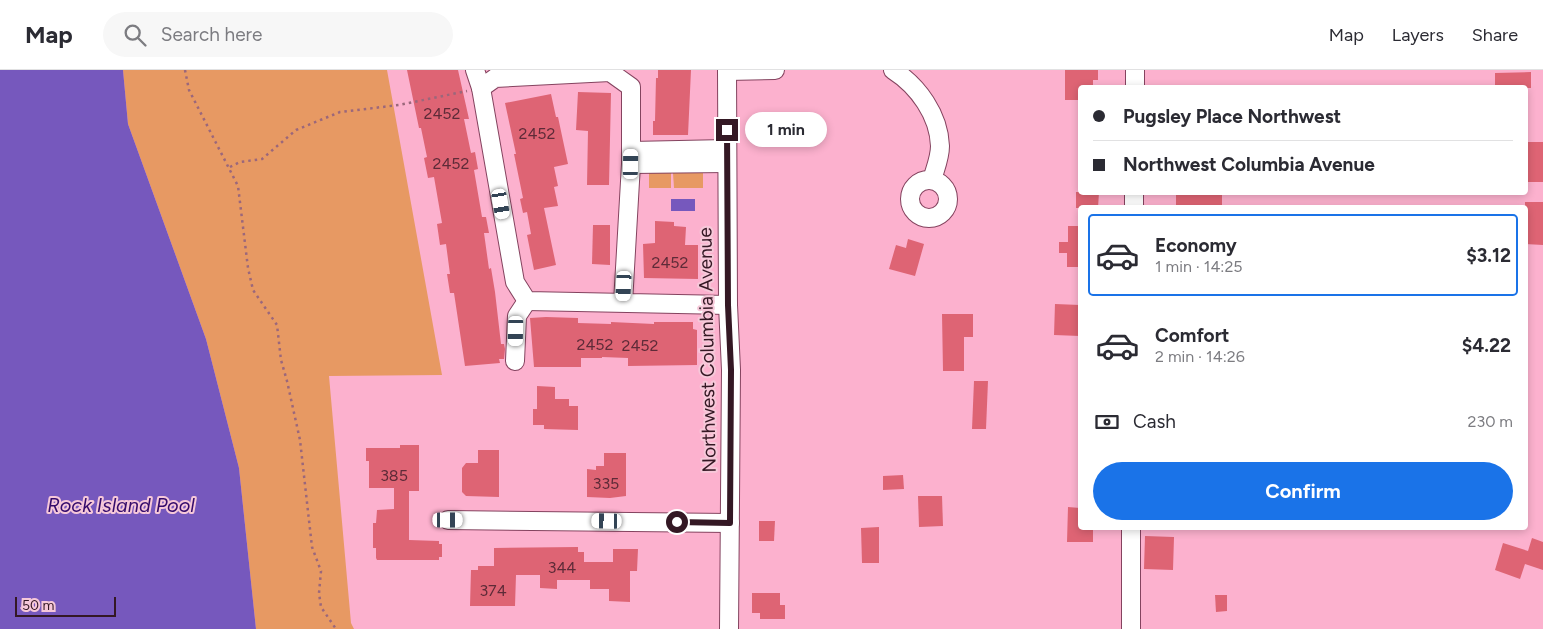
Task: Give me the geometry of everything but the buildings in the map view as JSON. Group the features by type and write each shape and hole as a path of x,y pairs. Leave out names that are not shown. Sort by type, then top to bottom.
{"street":[{"path":"475,70 481,88 515,282 527,301"},
{"path":"727,71 775,70"},
{"path":"893,70 905,78 922,96 935,122 940,146 938,163 932,180"},
{"path":"1135,70 1135,85"},
{"name":"Northwest Columbia Avenue","path":"727,71 728,305 731,370 729,629"},
{"path":"481,88 495,78 610,72 632,78 631,157 624,304"},
{"path":"631,157 727,156"},
{"path":"527,301 728,305"},
{"path":"515,360 516,316 527,301"},
{"path":"448,520 730,523"},
{"path":"1131,530 1131,629"}],"path":[{"path":"185,70 189,90 238,186 245,248 253,290 277,325 281,360 300,440 312,547 321,571 319,593 321,607 336,629"},
{"path":"229,167 240,162 262,159 296,130 340,112 399,105 481,88"}],"shaded area":[{"path":"123,70 387,70 442,375 329,376 351,623 354,629 256,629 239,468 206,339 128,124"},
{"path":"649,173 671,173 671,188 649,188"},
{"path":"673,173 703,173 703,188 674,188"}],"water":[{"name":"Rock Island Pool","path":"0,70 123,70 128,124 206,339 239,468 256,629 0,629"},
{"path":"671,199 695,199 695,211 671,211"}],"route":[{"path":"677,522 730,523 731,370 728,305 727,130"}]}
